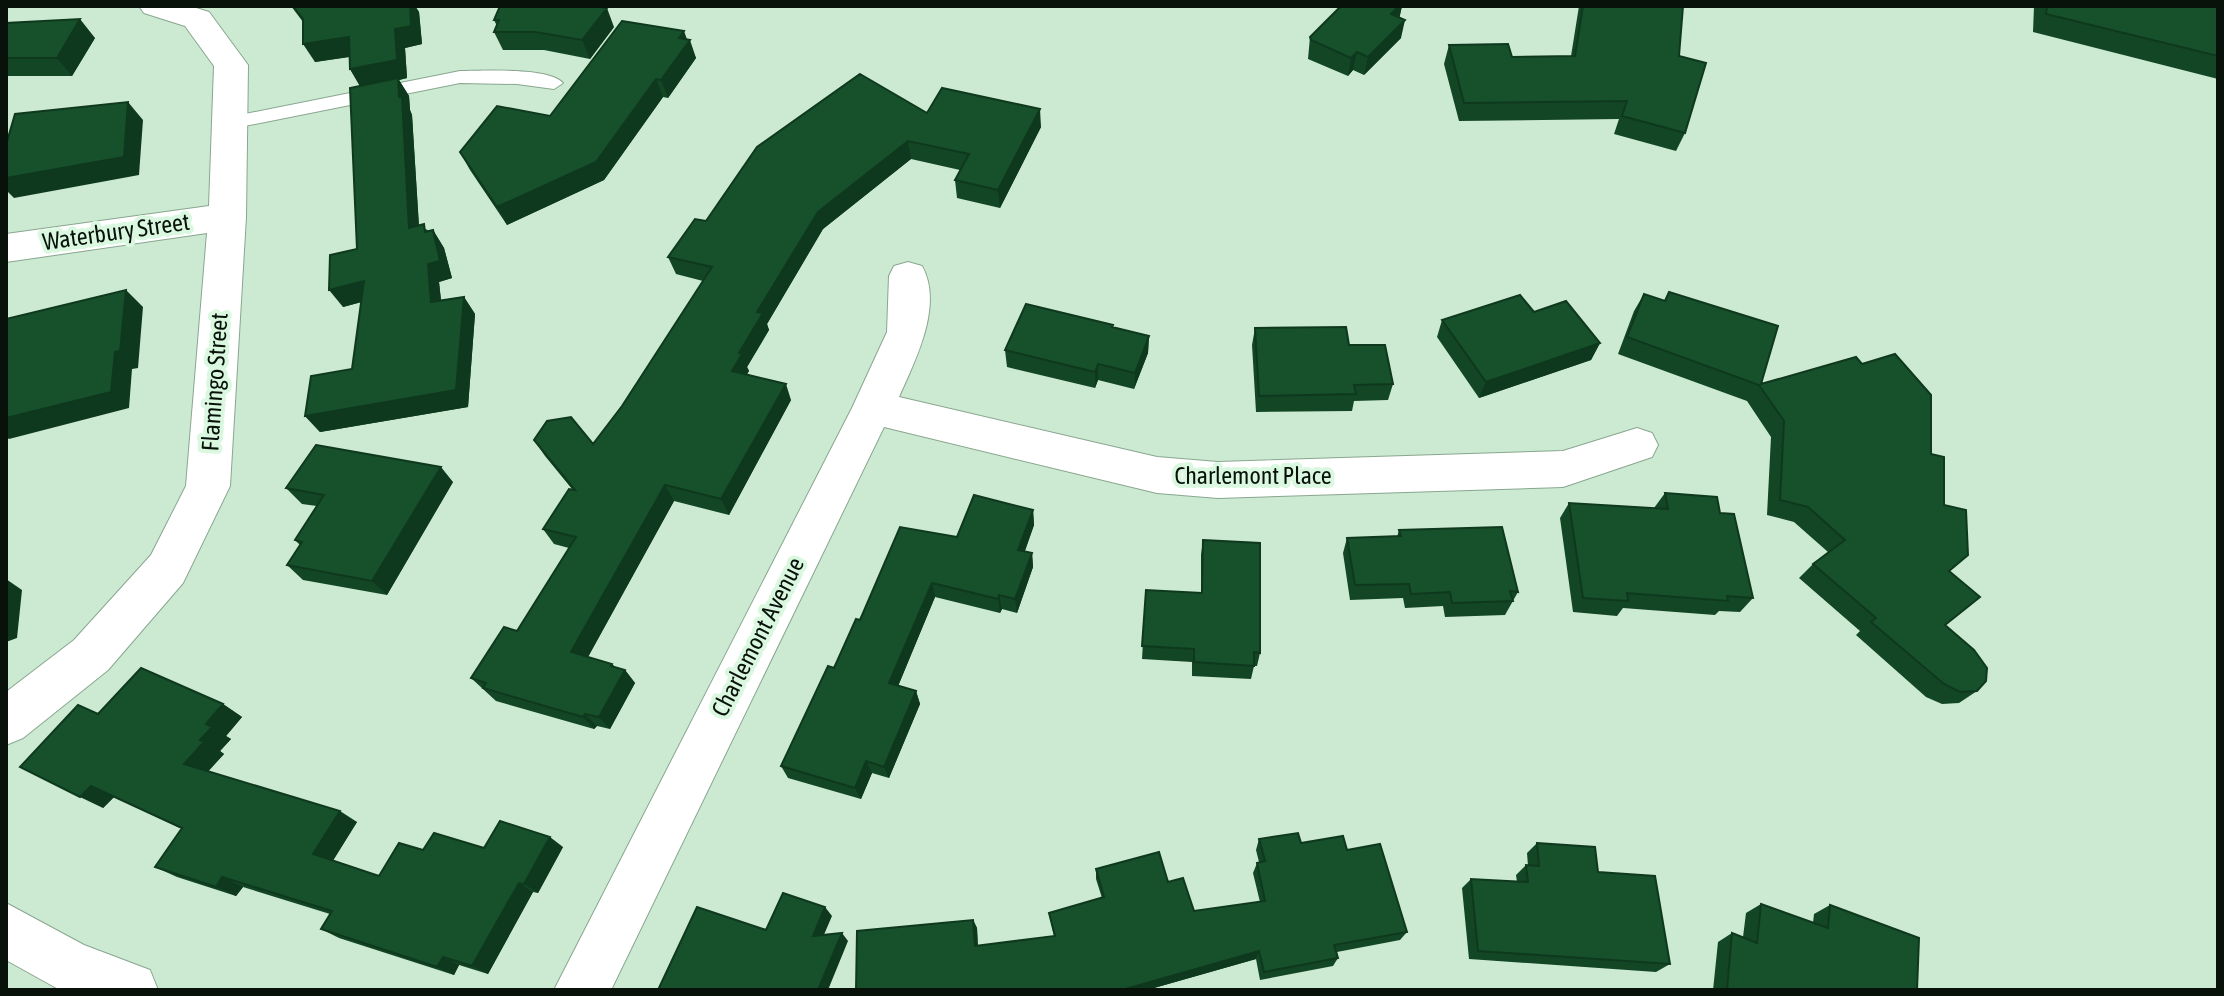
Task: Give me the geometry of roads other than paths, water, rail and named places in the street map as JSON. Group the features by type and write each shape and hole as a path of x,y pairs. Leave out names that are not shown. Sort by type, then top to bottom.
{"street":[{"name":"Flamingo Street","path":"6,722 91,655 167,569 208,486 227,217 231,65 197,19 155,6"},
{"name":"Waterbury Street","path":"6,248 227,217"},
{"name":"Charlemont Avenue","path":"582,990 873,408 907,332 908,276"},
{"name":"Charlemont Place","path":"873,408 1157,475 1218,480 1563,469 1637,445"},
{"path":"6,930 68,966 130,990"}],"lane":[{"path":"230,123 460,77 517,78 554,83"}]}
